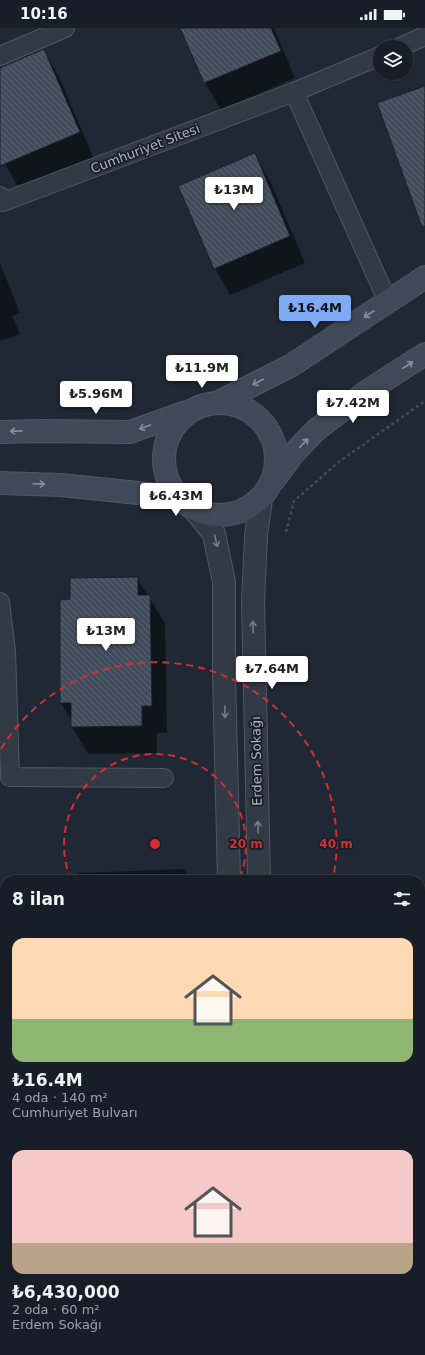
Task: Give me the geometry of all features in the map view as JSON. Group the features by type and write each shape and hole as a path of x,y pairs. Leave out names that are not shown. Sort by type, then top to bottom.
{"street":[{"path":"217,404 292,365 425,277"},
{"path":"195,408 180,419 170,432 164,450 164,467 169,484 177,497 194,509 211,515 229,515 246,509 266,492 292,454 316,430 366,392 425,354"},
{"path":"0,432 130,432 195,408 229,403 246,408 260,419 271,433 276,450 277,467 266,492"},
{"path":"0,483 62,485 177,497"},
{"name":"Erdem Sokağı","path":"259,875 253,601 256,536 266,492"},
{"path":"194,509 214,534 224,582 224,674 229,875"}],"lane":[{"path":"0,56 66,28"},
{"path":"422,28 425,32"},
{"path":"413,41 425,36"},
{"name":"Cumhuriyet Sitesi","path":"0,196 3,202 294,92 373,59"},
{"path":"294,92 388,302"},
{"path":"0,602 6,651 4,714 10,777 164,778"}],"path":[{"path":"285,536 294,501 340,461 425,401"}],"building":[{"path":"180,28 271,28 281,51 204,83"},
{"path":"44,49 80,132 0,166 0,68"},
{"path":"425,86 425,226 422,227 377,103"},
{"path":"255,153 290,236 214,269 178,186"},
{"path":"138,577 138,595 150,595 152,706 142,706 142,726 71,727 71,703 60,703 60,600 70,599 70,578"}]}
